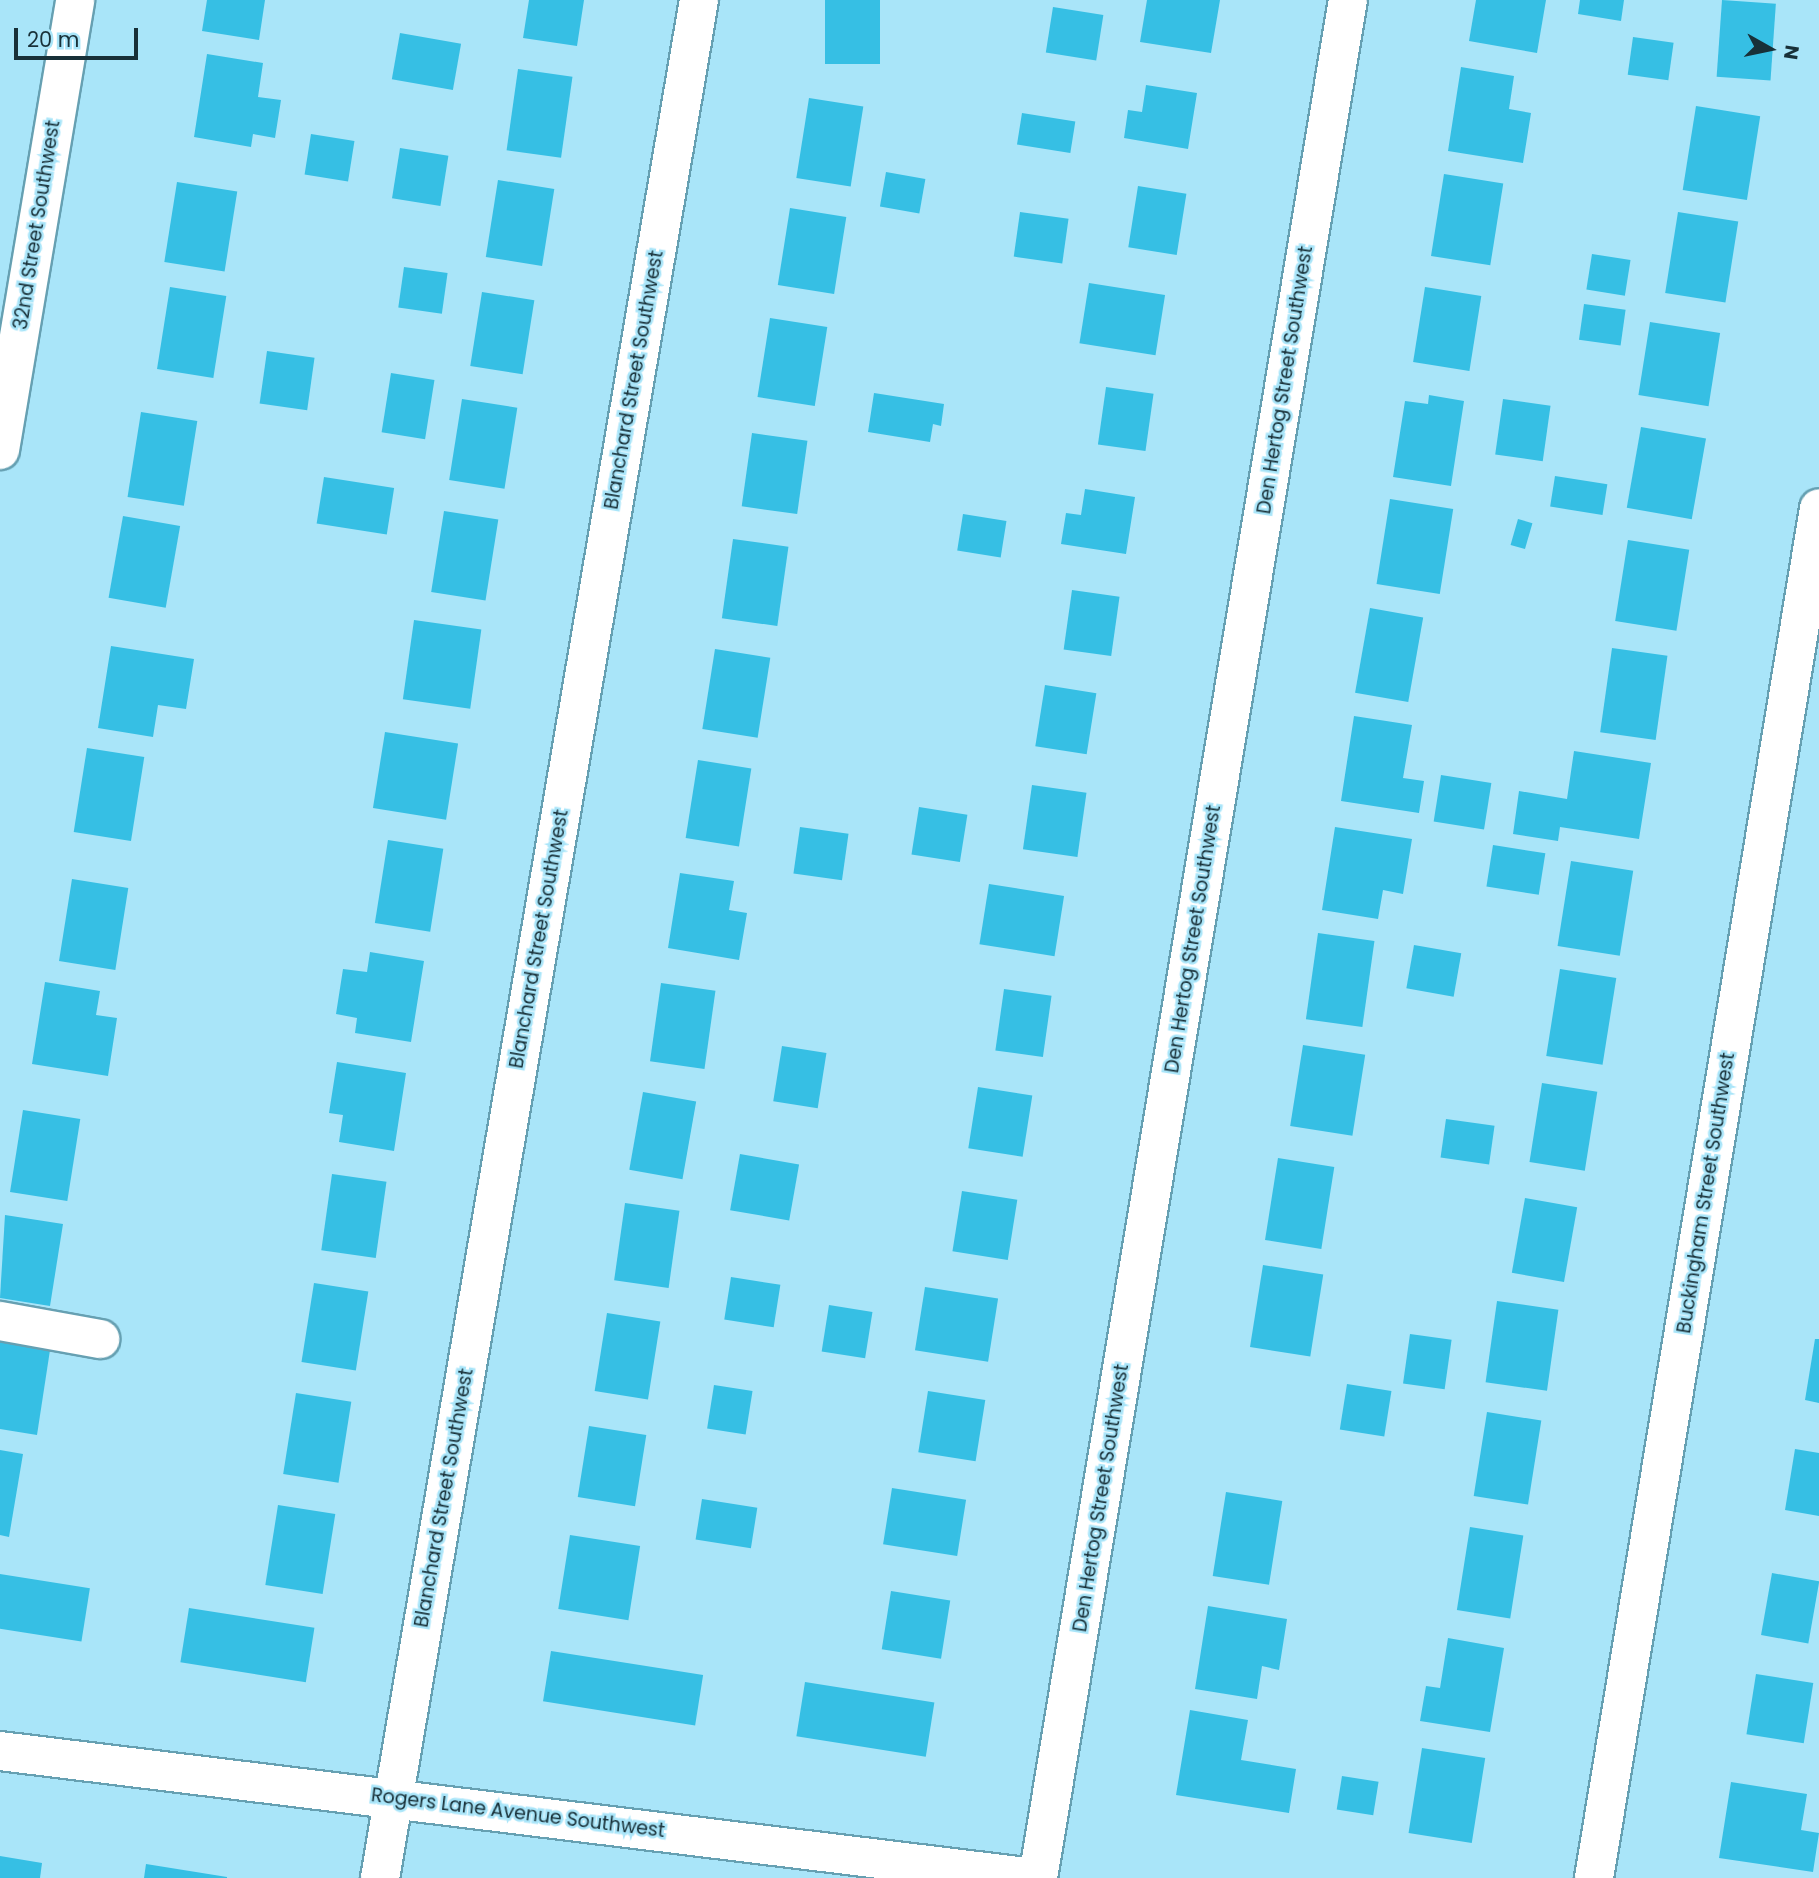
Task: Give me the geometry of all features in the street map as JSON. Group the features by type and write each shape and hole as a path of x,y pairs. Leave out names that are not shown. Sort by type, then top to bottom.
{"street":[{"name":"32nd Street Southwest","path":"0,450 75,0"},
{"name":"Blanchard Street Southwest","path":"380,1878 699,0"},
{"name":"Den Hertog Street Southwest","path":"1036,1878 1348,0"},
{"name":"Buckingham Street Southwest","path":"1594,1878 1819,508"},
{"path":"0,1321 100,1339"},
{"name":"Rogers Lane Avenue Southwest","path":"0,1751 393,1797 1036,1878"}],"building":[{"path":"207,0 265,0 259,40 202,31"},
{"path":"529,0 584,0 577,46 523,38"},
{"path":"825,0 880,0 880,64 825,64"},
{"path":"1147,0 1220,0 1211,53 1140,42"},
{"path":"1476,0 1546,0 1537,53 1469,41"},
{"path":"1580,0 1624,0 1621,21 1578,14"},
{"path":"1722,0 1776,4 1770,81 1717,77"},
{"path":"1053,7 1103,15 1096,60 1046,52"},
{"path":"400,33 461,44 453,90 392,79"},
{"path":"1633,37 1674,43 1668,80 1628,75"},
{"path":"207,54 263,63 258,97 281,100 275,138 253,134 251,147 194,137"},
{"path":"1461,67 1514,76 1509,109 1531,113 1523,163 1448,151"},
{"path":"518,69 572,77 561,158 507,150"},
{"path":"1146,85 1197,93 1188,149 1124,138 1128,110 1142,112"},
{"path":"809,98 863,107 851,187 796,178"},
{"path":"1696,106 1760,116 1747,200 1683,190"},
{"path":"1022,113 1075,121 1070,153 1017,145"},
{"path":"311,134 354,141 348,181 305,174"},
{"path":"400,148 448,156 440,206 392,198"},
{"path":"886,172 925,179 919,213 880,206"},
{"path":"1444,174 1503,183 1490,265 1431,256"},
{"path":"498,180 554,189 542,266 486,257"},
{"path":"177,182 237,192 225,272 164,262"},
{"path":"1138,186 1186,194 1177,255 1128,247"},
{"path":"790,208 846,217 834,294 778,285"},
{"path":"1020,212 1069,219 1062,263 1014,257"},
{"path":"1678,212 1738,222 1725,303 1665,293"},
{"path":"1592,254 1631,260 1625,296 1586,290"},
{"path":"404,267 448,273 442,314 398,308"},
{"path":"1089,283 1165,295 1156,355 1079,343"},
{"path":"170,287 226,296 213,378 157,369"},
{"path":"1425,287 1481,296 1469,371 1413,362"},
{"path":"482,292 534,300 523,374 470,366"},
{"path":"1584,304 1626,310 1621,345 1579,340"},
{"path":"770,318 827,327 815,406 757,397"},
{"path":"1650,322 1720,333 1709,406 1638,395"},
{"path":"267,351 315,358 307,410 260,403"},
{"path":"391,373 434,380 425,439 382,432"},
{"path":"1106,387 1154,394 1145,451 1098,444"},
{"path":"874,393 944,404 941,426 933,424 930,442 868,432"},
{"path":"1429,395 1464,401 1451,486 1393,477 1405,401 1428,404"},
{"path":"462,399 517,408 504,489 449,480"},
{"path":"1503,399 1551,406 1543,461 1495,454"},
{"path":"141,412 197,421 184,506 128,497"},
{"path":"1641,427 1706,438 1692,519 1627,508"},
{"path":"752,433 807,441 797,514 742,506"},
{"path":"1555,476 1607,484 1602,515 1550,507"},
{"path":"324,477 394,488 387,535 317,523"},
{"path":"1085,489 1135,497 1126,554 1061,544 1066,513 1081,515"},
{"path":"1390,499 1453,509 1440,594 1377,584"},
{"path":"444,511 498,520 485,601 431,592"},
{"path":"963,514 1006,521 1001,557 957,551"},
{"path":"123,516 180,526 166,608 109,598"},
{"path":"1518,519 1532,523 1525,549 1511,545"},
{"path":"733,539 788,547 777,626 722,618"},
{"path":"1628,540 1689,550 1676,631 1615,621"},
{"path":"1072,590 1120,597 1111,656 1064,649"},
{"path":"1370,608 1423,617 1408,702 1355,693"},
{"path":"414,620 481,629 470,709 403,699"},
{"path":"111,646 194,659 186,709 158,705 153,737 98,728"},
{"path":"1612,648 1667,656 1656,740 1600,732"},
{"path":"715,649 770,658 758,738 702,729"},
{"path":"1045,685 1096,693 1087,754 1035,746"},
{"path":"1354,716 1412,725 1403,778 1424,781 1419,813 1341,801"},
{"path":"385,732 458,744 446,820 373,808"},
{"path":"87,748 144,757 131,841 74,832"},
{"path":"1574,751 1651,763 1639,839 1560,827 1558,841 1513,834 1519,791 1567,799"},
{"path":"698,760 751,768 739,846 686,838"},
{"path":"1441,775 1491,783 1484,829 1434,821"},
{"path":"1032,785 1086,793 1077,857 1023,849"},
{"path":"919,807 967,815 960,862 911,854"},
{"path":"800,827 849,834 842,880 793,874"},
{"path":"1335,827 1412,839 1403,894 1383,890 1378,919 1322,910"},
{"path":"388,840 443,849 430,932 375,923"},
{"path":"1493,845 1545,853 1539,895 1486,886"},
{"path":"1571,861 1633,871 1620,956 1558,946"},
{"path":"680,873 734,881 729,910 747,913 739,960 668,948"},
{"path":"72,879 128,888 115,970 59,961"},
{"path":"989,884 1064,896 1055,956 979,944"},
{"path":"1318,933 1374,941 1362,1027 1306,1019"},
{"path":"1414,945 1461,953 1454,997 1406,988"},
{"path":"370,952 424,961 411,1042 355,1033 357,1018 336,1014 343,969 367,972"},
{"path":"1560,969 1616,978 1603,1065 1546,1056"},
{"path":"45,982 100,991 96,1015 117,1018 108,1076 32,1064"},
{"path":"661,983 715,991 704,1069 650,1061"},
{"path":"1004,989 1052,996 1043,1057 995,1050"},
{"path":"1303,1045 1365,1055 1352,1136 1290,1126"},
{"path":"782,1046 826,1053 818,1108 773,1101"},
{"path":"337,1062 406,1073 394,1151 339,1142 343,1115 329,1113"},
{"path":"1542,1083 1597,1092 1585,1171 1529,1162"},
{"path":"978,1087 1032,1096 1023,1157 968,1148"},
{"path":"643,1092 696,1101 682,1179 629,1170"},
{"path":"23,1110 80,1119 67,1201 10,1192"},
{"path":"1446,1119 1495,1126 1489,1164 1441,1158"},
{"path":"740,1154 799,1164 789,1221 730,1210"},
{"path":"1278,1158 1334,1167 1321,1249 1265,1240"},
{"path":"332,1174 386,1182 376,1258 321,1250"},
{"path":"962,1191 1017,1200 1008,1260 952,1251"},
{"path":"1525,1198 1577,1207 1564,1282 1512,1273"},
{"path":"625,1203 679,1211 669,1288 614,1280"},
{"path":"5,1215 63,1224 50,1306 0,1298"},
{"path":"1263,1265 1323,1275 1310,1357 1250,1347"},
{"path":"731,1277 780,1285 774,1327 724,1319"},
{"path":"314,1283 368,1292 356,1371 301,1362"},
{"path":"925,1287 998,1299 988,1362 915,1350"},
{"path":"1497,1301 1558,1310 1547,1391 1486,1382"},
{"path":"829,1305 872,1312 865,1358 822,1351"},
{"path":"607,1313 660,1321 648,1399 595,1391"},
{"path":"1410,1334 1452,1340 1445,1389 1403,1384"},
{"path":"1815,1339 1819,1339 1819,1403 1805,1400"},
{"path":"0,1342 50,1350 37,1435 0,1429"},
{"path":"1347,1384 1391,1391 1384,1436 1340,1429"},
{"path":"714,1385 753,1391 746,1435 707,1428"},
{"path":"928,1391 985,1400 976,1461 918,1452"},
{"path":"296,1393 351,1402 338,1483 283,1474"},
{"path":"1487,1412 1541,1421 1528,1505 1474,1496"},
{"path":"589,1426 646,1435 635,1506 578,1497"},
{"path":"1795,1449 1819,1453 1819,1516 1785,1510"},
{"path":"0,1450 23,1454 9,1537 0,1535"},
{"path":"892,1488 966,1500 957,1556 883,1544"},
{"path":"1226,1492 1282,1501 1269,1585 1213,1576"},
{"path":"702,1499 757,1508 751,1548 696,1539"},
{"path":"278,1505 335,1514 323,1594 265,1585"},
{"path":"1470,1527 1523,1535 1510,1618 1457,1610"},
{"path":"570,1535 640,1546 628,1620 558,1609"},
{"path":"1772,1573 1819,1581 1808,1643 1761,1635"},
{"path":"0,1574 90,1588 81,1642 0,1629"},
{"path":"891,1591 950,1600 941,1659 882,1649"},
{"path":"1208,1606 1287,1619 1279,1670 1262,1666 1257,1699 1195,1689"},
{"path":"189,1608 314,1628 306,1682 180,1662"},
{"path":"1448,1638 1504,1648 1490,1732 1420,1721 1426,1686 1440,1688"},
{"path":"551,1651 703,1675 695,1725 543,1701"},
{"path":"1756,1674 1813,1683 1804,1743 1746,1734"},
{"path":"805,1682 934,1702 926,1757 796,1736"},
{"path":"1190,1710 1248,1720 1241,1760 1296,1769 1289,1813 1176,1795"},
{"path":"1422,1748 1485,1758 1472,1843 1409,1833"},
{"path":"1342,1776 1379,1782 1373,1815 1337,1810"},
{"path":"1731,1782 1807,1794 1801,1830 1819,1833 1813,1872 1719,1858"},
{"path":"0,1856 42,1863 40,1878 0,1878"},
{"path":"146,1864 227,1877 227,1878 144,1878"}]}
